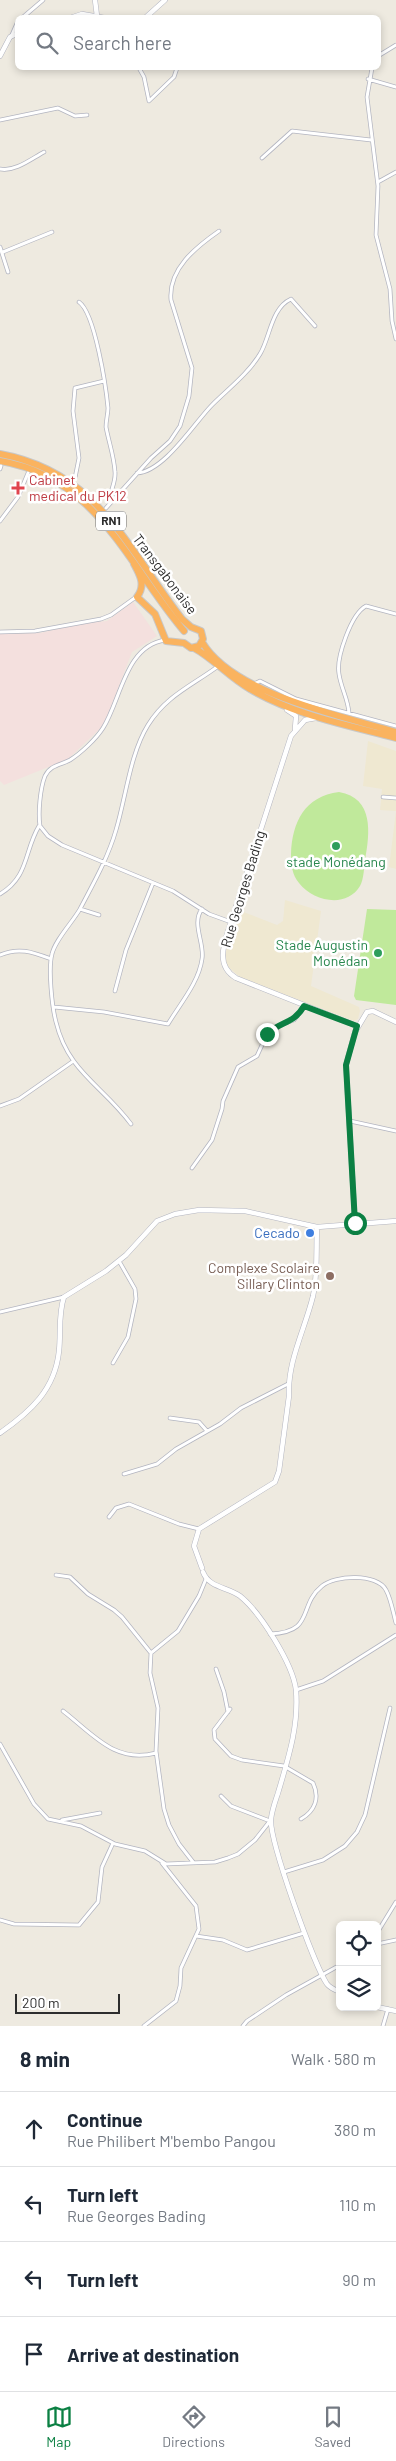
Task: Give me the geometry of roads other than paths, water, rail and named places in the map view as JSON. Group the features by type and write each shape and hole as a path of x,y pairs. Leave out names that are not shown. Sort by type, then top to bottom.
{"highway":[{"name":"Transgabonaise","path":"0,454 44,466 69,480 91,498 107,516 179,615 191,627"},
{"name":"Transgabonaise","path":"0,465 36,470 67,487 99,516 183,633"},
{"path":"134,564 142,581 137,597 155,614 165,640 170,644 184,643 194,648 240,684 275,703 331,721 396,738"},
{"path":"165,640 175,641 191,627"},
{"name":"RN1","path":"191,627 201,631 202,642 224,664 254,684 294,703 386,726 396,732"},
{"name":"RN1","path":"183,633 184,643"},
{"path":"194,648 202,642"}],"street":[{"path":"26,15 43,0"},
{"path":"95,0 97,15"},
{"path":"149,15 164,0"},
{"path":"0,56 15,27"},
{"path":"10,37 15,34"},
{"path":"381,54 396,45"},
{"path":"140,70 144,77 150,100 174,77 176,70"},
{"path":"371,70 368,79 367,97 371,140 378,182 376,235 390,289 392,321 396,339"},
{"path":"368,79 396,87"},
{"path":"0,120 58,108 75,116 87,115"},
{"path":"262,158 292,131 371,140"},
{"path":"0,169 7,170 26,163 44,152"},
{"path":"378,182 396,172"},
{"path":"106,508 176,433 189,396 192,368 171,300 172,279 198,247 219,231"},
{"path":"2,252 52,232"},
{"path":"0,247 8,272"},
{"path":"137,474 148,470 188,436 210,407 250,367 261,354 267,334 284,302 291,299 296,302 315,326"},
{"path":"78,302 83,305 89,316 103,367 108,408 106,427 112,448 115,474 110,503"},
{"path":"75,478 79,458 73,411 75,388 82,384 104,381"},
{"path":"0,521 18,497 28,473"},
{"path":"0,632 35,632 101,619 111,615 137,597"},
{"path":"348,713 338,666 346,635 357,614 366,606 396,614"},
{"path":"0,894 11,888 26,864 32,838 40,826 44,783 48,772 74,757 100,732 133,663 146,649 165,640"},
{"path":"131,1124 117,1104 92,1080 84,1076 72,1062 58,1030 54,1007 52,953 80,909 103,864 116,831 127,785 147,726 178,691 217,667"},
{"path":"254,684 260,682 296,698 386,726 396,726"},
{"path":"275,703 296,716 294,730"},
{"path":"294,730 307,719 331,721"},
{"name":"Rue Georges Bading","path":"294,730 222,954 227,971 236,978 357,1026"},
{"path":"383,797 396,798"},
{"path":"40,826 53,840 103,864 177,893 202,910 231,922"},
{"path":"115,991 126,950 153,883"},
{"path":"80,909 99,916"},
{"path":"54,1007 104,1012 168,1024 193,984 203,958 198,924 202,910"},
{"path":"0,955 14,950 21,950 51,959"},
{"path":"192,1168 212,1140 223,1101 238,1067 257,1056 267,1034 275,1027 294,1020 304,1006"},
{"path":"355,1223 346,1065 357,1026 365,1014 370,1011 396,1022"},
{"path":"0,1106 18,1099 72,1062"},
{"path":"350,1121 396,1131"},
{"path":"0,1312 64,1297 120,1261 157,1221 165,1216 188,1211 216,1210 260,1213 317,1227 396,1221"},
{"path":"0,1744 41,1813 48,1819 72,1823 113,1843 145,1851 162,1862 171,1865 215,1862 238,1854 255,1840 270,1821 284,1766 296,1731 296,1690 289,1668 270,1634 244,1599 206,1579 194,1546 199,1529 268,1488 277,1479 289,1396 288,1384 302,1326 313,1293 316,1270 317,1227"},
{"path":"113,1363 128,1337 136,1299 135,1289 120,1261"},
{"path":"0,1433 32,1409 49,1387 57,1364 64,1297"},
{"path":"124,1474 157,1464 176,1449 208,1431 241,1408 288,1384"},
{"path":"170,1418 199,1422 208,1431"},
{"path":"109,1517 116,1508 129,1504 179,1524 199,1529"},
{"path":"56,1575 70,1577 88,1594 114,1610 151,1653 150,1673 158,1708 156,1753 169,1825 179,1844 194,1862"},
{"path":"270,1634 288,1632 299,1626 321,1586 329,1581 345,1577 371,1579 379,1582 385,1588 396,1623"},
{"path":"151,1653 178,1631 199,1596 206,1579"},
{"path":"296,1690 323,1681 396,1636"},
{"path":"216,1669 229,1710 214,1730 214,1734 226,1752 242,1760 284,1766 311,1781 317,1793 315,1804 310,1812 301,1819"},
{"path":"284,1872 314,1864 338,1851 357,1832 365,1815 390,1708"},
{"path":"63,1711 100,1742 116,1751 136,1757 156,1753"},
{"path":"221,1796 231,1806 270,1821"},
{"path":"56,1821 100,1813"},
{"path":"270,1821 284,1872 305,1932 323,1975 328,1984 336,1989"},
{"path":"0,1920 14,1924 79,1925 98,1902 102,1867 113,1843"},
{"path":"144,2026 176,2001 180,1986 181,1968 196,1936 199,1923 196,1906 162,1862"},
{"path":"381,1926 396,1902"},
{"path":"196,1936 223,1940 247,1950 305,1932"},
{"path":"381,1943 396,1940"},
{"path":"243,2026 247,2021 286,1994 338,1966"},
{"path":"381,2008 396,2011"},
{"path":"383,2026 388,2009"}],"place":[{"name":"Cabinet medical du PK12","path":"18,488"},
{"name":"stade Monédang","path":"336,846"},
{"name":"Stade Augustin Monédan","path":"378,953"},
{"name":"Cecado","path":"310,1233"},
{"name":"Complexe Scolaire Sillary Clinton","path":"330,1276"}]}
